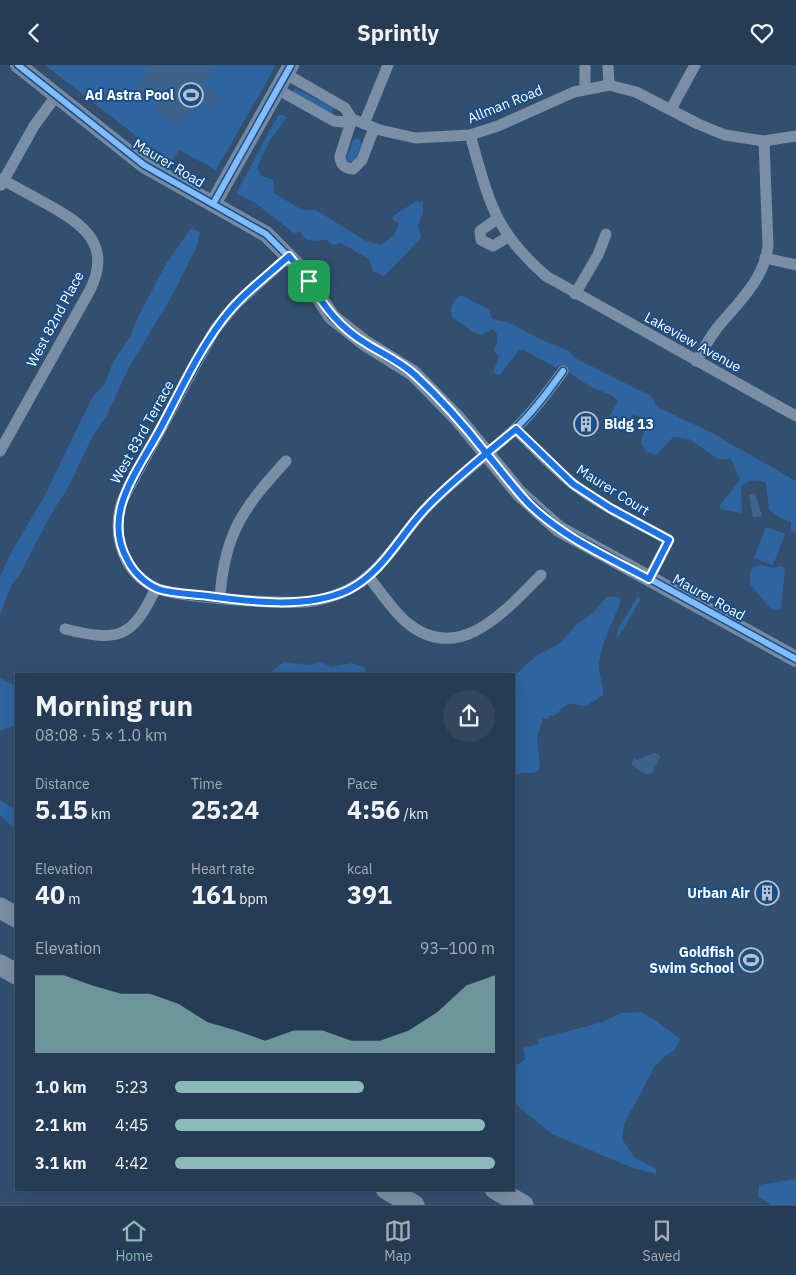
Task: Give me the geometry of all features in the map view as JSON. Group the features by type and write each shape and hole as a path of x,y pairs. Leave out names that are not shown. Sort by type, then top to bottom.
{"highway":[{"path":"0,908 15,916"},
{"path":"0,965 15,973"},
{"path":"390,1191 414,1205"},
{"path":"499,1191 524,1205"}],"street":[{"name":"Maurer Road","path":"18,65 144,165 266,234 289,256 332,317 365,343 413,373 437,396 530,505 559,529 796,659"},
{"path":"352,119 340,161 345,167 353,169 360,164 369,126 388,65"},
{"path":"585,65 585,88"},
{"path":"608,65 609,85"},
{"path":"671,109 695,65"},
{"path":"213,204 288,69"},
{"name":"Allman Road","path":"288,69 346,108 352,119 369,126 415,137 470,135 498,126 585,88 609,85 636,92 698,124 725,135 764,141 796,136"},
{"name":"Allman Road","path":"277,89 334,121 342,122 352,119"},
{"path":"1,182 34,126 56,96"},
{"name":"Lakeview Avenue","path":"470,135 480,175 497,219 508,237 546,276 575,294 796,416"},
{"path":"696,361 716,330 752,287 765,259 768,246 764,141"},
{"name":"West 82nd Place","path":"0,451 90,290 96,278 98,260 91,237 76,221 1,182"},
{"path":"497,219 483,227 480,231 481,240 493,245 508,237"},
{"path":"575,294 598,255 606,234"},
{"name":"West 83rd Terrace","path":"156,588 137,574 120,546 117,523 122,501 216,329 236,304 289,256"},
{"path":"765,259 796,265"},
{"path":"65,629 104,636 125,632 137,622 156,588 220,598 312,601 350,589 368,576 426,508 516,429 542,400 563,371"},
{"name":"Maurer Court","path":"516,429 573,484 610,508 669,540 649,579"},
{"path":"220,598 224,558 237,524 251,500 286,461"},
{"path":"368,576 410,625 429,634 449,638 476,632 488,625 540,575"}],"shaded area":[{"path":"45,65 276,65 216,170 179,150 172,161 153,149"},
{"name":"Ad Astra Pool","path":"150,65 215,65 203,86 221,96 214,109 195,99 181,126 154,112 164,94 135,91"},
{"path":"294,88 334,108 331,114 293,92"},
{"path":"278,115 284,115 286,118 270,140 257,168 262,176 273,180 274,193 302,210 316,210 364,240 381,245 394,235 399,223 393,220 393,216 415,202 423,202 423,213 418,225 421,238 384,276 373,271 369,259 341,243 333,245 326,240 308,240 301,232 294,233 254,202 236,194"},
{"path":"358,138 362,143 355,161 349,163 346,158 353,140"},
{"path":"191,228 200,232 197,246 173,294 128,369 107,415 92,437 68,488 51,514 20,574 12,584 0,615 0,577 12,551 43,499 92,398 105,383 114,360 130,337 136,321 166,264"},
{"path":"461,295 489,310 492,319 508,322 542,340 569,351 575,358 651,396 657,407 710,432 796,481 796,534 791,531 791,522 778,517 769,509 766,483 756,480 741,486 742,513 720,509 720,505 740,480 731,459 718,459 689,439 673,437 657,455 646,452 641,443 646,424 641,417 633,415 621,429 607,430 605,425 618,401 613,396 591,387 559,366 556,368 524,350 519,350 500,375 495,374 493,372 499,357 494,350 497,334 493,329 482,335 473,332 452,317 452,305"},
{"path":"755,493 762,516 753,517 749,495"},
{"path":"766,527 785,534 773,565 754,558"},
{"path":"761,565 772,568 782,566 785,569 781,609 773,610 770,608 750,584 750,573 753,567"},
{"path":"638,596 641,599 617,639 618,629"},
{"path":"607,597 618,597 621,600 600,656 599,668 603,695 586,706 569,704 554,716 550,715 548,719 543,718 537,737 540,768 534,773 522,773 515,776 515,675 536,656 559,644 577,624 592,614"},
{"path":"283,662 311,665 319,662 332,667 352,663 364,667 367,673 270,673"},
{"path":"0,678 15,686 15,725 0,731"},
{"path":"654,753 661,756 652,773 646,774 631,765 634,758 637,760"},
{"path":"0,800 15,809 15,830 0,815"},
{"path":"641,1012 680,1039 675,1050 665,1056 655,1066 624,1124 622,1139 635,1158 655,1168 657,1174 633,1168 552,1134 515,1104 515,1066 525,1059 523,1048 539,1044 538,1039 603,1022 621,1013"},
{"path":"796,1179 796,1205 771,1205 758,1196 759,1185"}],"cycle path":[{"path":"18,65 144,165 266,234 298,266 332,317 365,343 413,373 458,419 519,493 559,529 796,659"},
{"path":"213,204 291,65"},
{"path":"289,256 236,304 215,329 122,501 118,526 122,551 135,572 144,581 156,588 168,592 209,598 281,602 314,601 349,589 359,583 378,566 437,497 522,422 563,371"}],"place":[{"name":"Ad Astra Pool","path":"191,95"},
{"name":"Bldg 13","path":"586,424"},
{"name":"Urban Air","path":"767,893"},
{"name":"Goldfish Swim School","path":"751,960"}],"route":[{"path":"309,281 289,256 236,304 208,341 122,501 117,523 120,546 137,574 156,588 220,598 302,602 335,595 359,584 368,576 439,495 469,468 487,454 516,429 556,470 573,484 610,508 669,540 649,579 582,544 540,515 518,493 487,454 458,419 437,396 404,366 365,343 332,317 309,281"}]}
